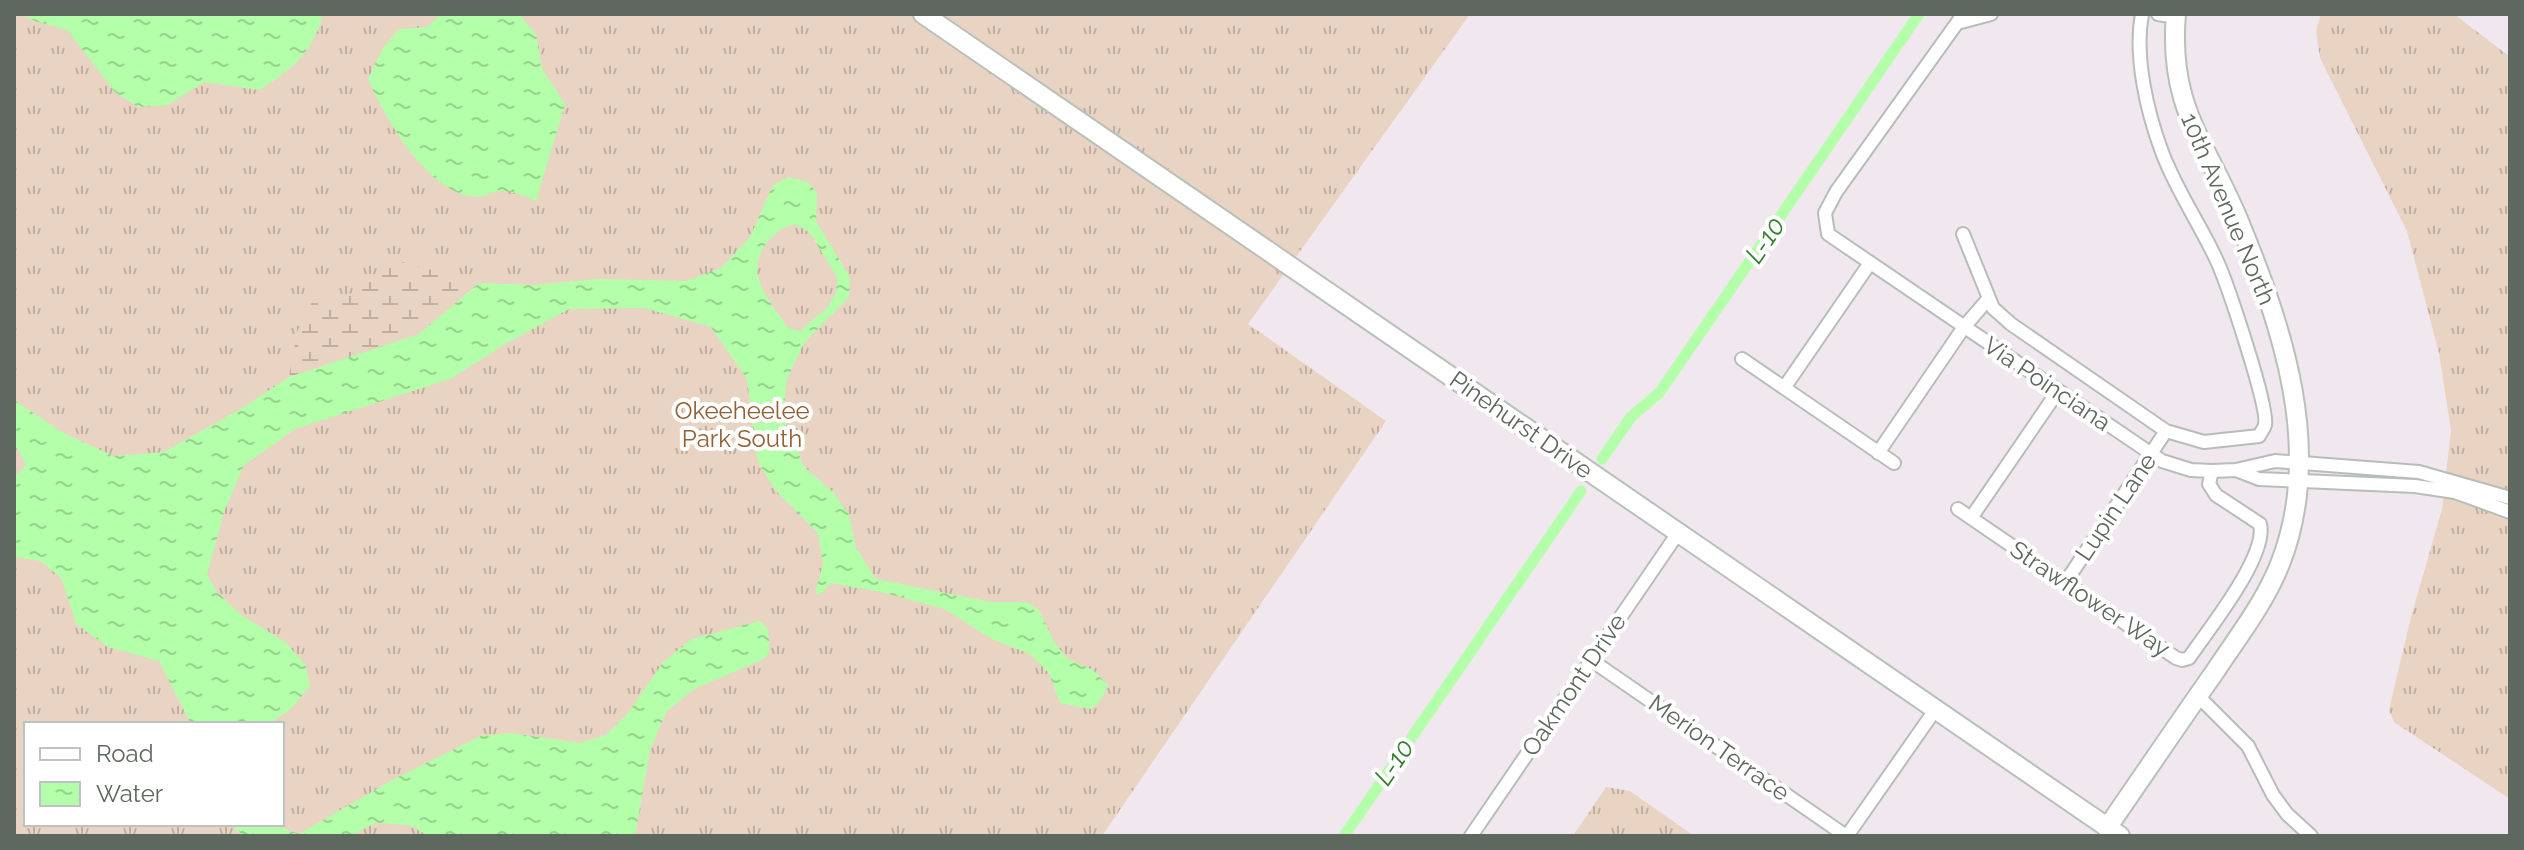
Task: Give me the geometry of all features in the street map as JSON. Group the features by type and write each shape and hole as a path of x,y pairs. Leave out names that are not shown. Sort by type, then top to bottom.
{"street":[{"name":"Pinehurst Drive","path":"923,14 2114,832"},
{"path":"1960,19 1991,14"},
{"path":"1963,234 1993,308 2011,324 2166,431 2204,442 2259,436 2265,424 2240,325 2218,263 2162,152 2143,82 2139,31 2142,14"},
{"name":"10th Avenue North","path":"2114,832 2274,578 2289,537 2299,472 2293,397 2286,358 2269,301 2236,215 2193,129 2180,91 2170,15"},
{"name":"Via Poinciana","path":"1960,19 1836,192 1825,213 1828,234 2152,456 2176,467 2212,471 2236,470 2275,461 2299,472"},
{"path":"1784,388 1870,263"},
{"path":"1878,453 1964,327 1989,298"},
{"path":"1742,359 1894,463"},
{"path":"1971,518 2058,391"},
{"name":"Lupin Lane","path":"2065,583 2166,431"},
{"name":"Via Poinciana","path":"2236,470 2259,479 2299,472 2415,486 2460,488 2510,498"},
{"name":"Strawflower Way","path":"1958,509 2182,660 2189,658 2248,569 2262,533 2260,524 2216,495 2209,484 2212,471"},
{"name":"Via Poinciana","path":"2460,488 2510,512"},
{"name":"Oakmont Drive","path":"1471,836 1678,533"},
{"name":"Merion Terrace","path":"1591,660 1846,836"},
{"path":"2198,696 2248,746 2273,795 2287,814 2311,836"},
{"path":"1846,836 1935,710"}],"green space":[{"name":"Okeeheelee Park South","path":"14,14 1470,14 1248,324 1386,421 1102,836 14,836"},
{"path":"2321,14 2454,14 2510,57 2510,799 2394,722 2389,710 2411,617 2442,509 2451,430 2439,353 2407,231 2320,58 2316,31"},
{"path":"395,260 479,283 419,334 289,377 297,332 312,302 357,292"},
{"path":"1606,787 1630,791 1694,836 1573,836"}],"water":[{"path":"21,14 323,14 319,28 300,59 260,90 204,82 168,105 138,107 115,92 67,30"},
{"path":"441,14 519,14 536,34 542,69 565,104 536,201 505,191 477,197 459,193 425,169 385,114 368,79 383,48 399,29 427,27"},
{"path":"789,177 809,183 817,193 816,221 850,277 849,297 804,343 787,379 783,416 804,467 833,492 849,515 856,548 876,579 991,602 1026,602 1039,610 1054,642 1068,659 1093,670 1108,685 1101,700 1091,709 1060,703 1049,673 1030,654 992,639 944,609 886,593 831,583 820,595 815,592 823,565 818,533 776,491 758,462 747,379 711,327 644,308 569,309 450,379 295,429 244,465 224,512 207,575 217,592 241,615 285,642 305,664 310,686 291,709 272,722 190,722 159,661 108,647 76,624 62,579 41,561 14,557 14,478 26,465 14,442 14,400 65,434 114,456 164,452 244,407 289,377 419,334 479,283 534,285 599,279 686,281 721,268 750,237 773,185","holes":["795,224 810,233 837,277 836,292 828,307 800,331 788,328 762,288 757,267 759,256 771,238"]},
{"path":"760,621 768,629 770,651 764,659 694,689 666,712 650,750 635,836 428,836 410,825 375,823 351,836 244,836 232,826 278,826 299,834 394,779 481,736 511,733 579,743 606,735 628,713 664,661 692,639"}],"waterway":[{"name":"L-10","path":"1602,459 1631,417 1660,392 1919,14"},
{"name":"L-10","path":"1344,836 1581,491"}]}
